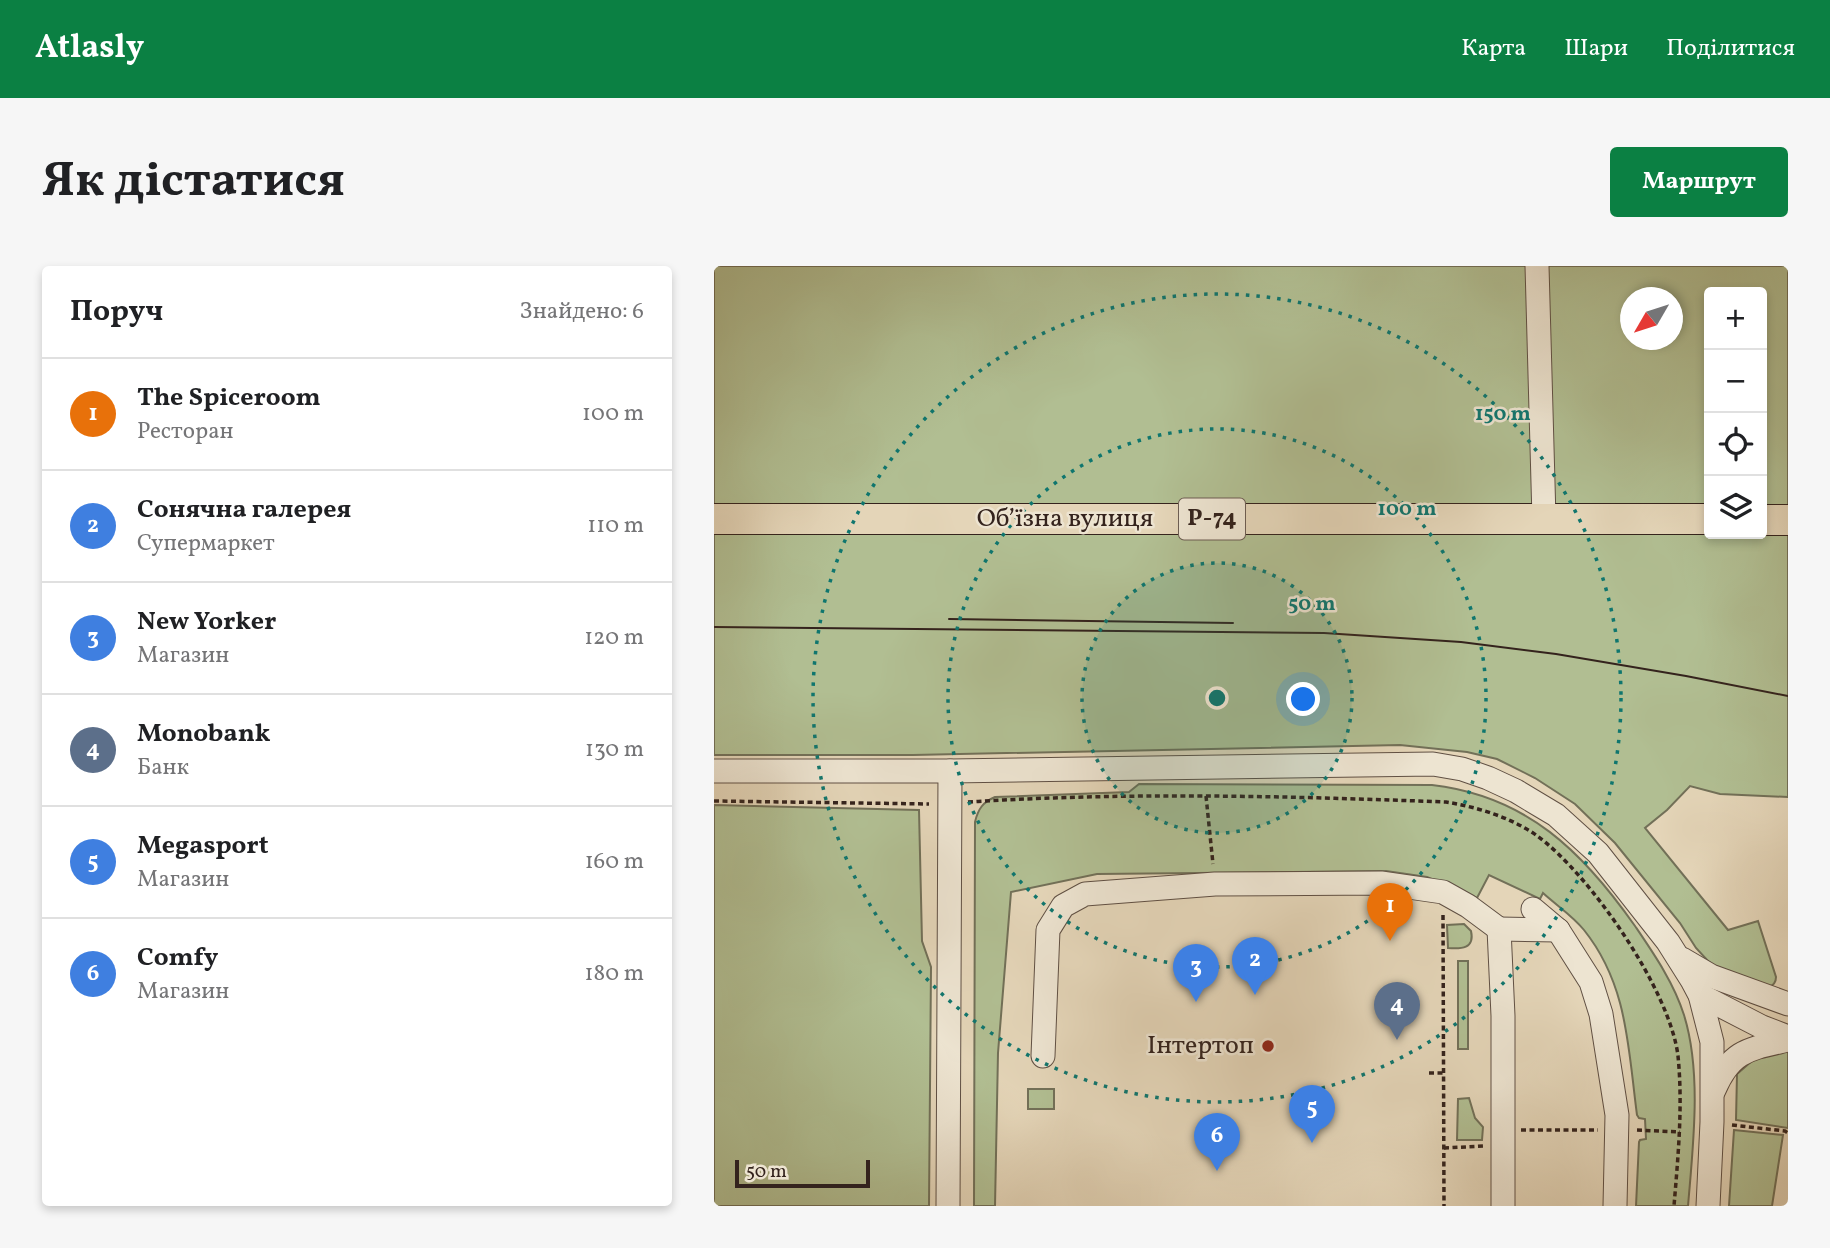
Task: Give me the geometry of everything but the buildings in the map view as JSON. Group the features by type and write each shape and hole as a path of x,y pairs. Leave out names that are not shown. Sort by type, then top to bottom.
{"main road":[{"name":"Обʼїзна вулиця","path":"714,519 1704,519"},
{"path":"1767,520 1788,520"}],"street":[{"path":"1537,266 1544,519"},
{"path":"714,771 950,771 1433,764 1462,769 1488,778 1556,815 1598,853 1668,942 1700,995 1712,1042 1708,1206"},
{"path":"948,1206 950,771"},
{"path":"1044,1056 1048,930 1063,906 1085,894 1215,884 1381,883 1443,892 1468,906 1499,929 1558,930"},
{"path":"1533,909 1558,930 1591,982 1601,1014 1617,1115 1615,1206"},
{"path":"1499,929 1503,1016 1503,1206"},
{"path":"1678,957 1711,976 1788,1004"},
{"path":"1700,995 1788,1038"},
{"path":"1711,1096 1721,1074 1740,1053 1788,1038"}],"path":[{"path":"1206,796 1215,884"},
{"path":"1443,892 1444,1206"},
{"path":"1429,1073 1444,1073"},
{"path":"1712,1122 1788,1133"},
{"path":"1444,1148 1484,1146 1503,1130 1680,1132"}],"green space":[{"path":"714,266 1788,266 1788,797 1720,794 1690,786 1645,828 1728,930 1758,921 1776,977 1769,987 1719,969 1708,961 1615,843 1575,804 1535,778 1497,759 1467,752 1400,745 913,755 714,755"},
{"path":"1139,784 1432,785 1466,791 1496,801 1550,832 1595,874 1615,899 1656,958 1680,1003 1690,1037 1695,1110 1688,1206 1636,1206 1639,1142 1646,1139 1645,1119 1637,1115 1628,1042 1618,995 1599,951 1580,925 1543,893 1540,899 1489,875 1477,898 1427,877 1386,871 1097,874 1011,892 998,1053 995,1206 974,1206 975,822 978,813 984,804 995,797 1129,792"},
{"path":"714,805 919,810 922,941 931,967 929,1206 714,1206"},
{"path":"1464,924 1471,931 1469,945 1448,948 1447,925"},
{"path":"1458,961 1468,961 1468,1049 1458,1049"},
{"path":"1788,1049 1788,1128 1736,1120 1737,1074 1753,1060"},
{"path":"1028,1089 1054,1089 1054,1109 1028,1109"},
{"path":"1469,1098 1475,1118 1483,1127 1482,1140 1457,1140 1458,1099"},
{"path":"1734,1130 1783,1135 1772,1206 1729,1206"}],"tram line":[{"path":"949,619 1233,623"},
{"path":"714,627 1324,633 1461,642 1556,654 1788,696"}],"place":[{"name":"The Spiceroom","path":"1390,941"},
{"name":"Сонячна галерея","path":"1255,995"},
{"name":"New Yorker","path":"1196,1002"},
{"name":"Monobank","path":"1397,1040"},
{"name":"Інтертоп","path":"1268,1046"},
{"name":"Megasport","path":"1312,1143"},
{"name":"Comfy","path":"1217,1171"}]}
